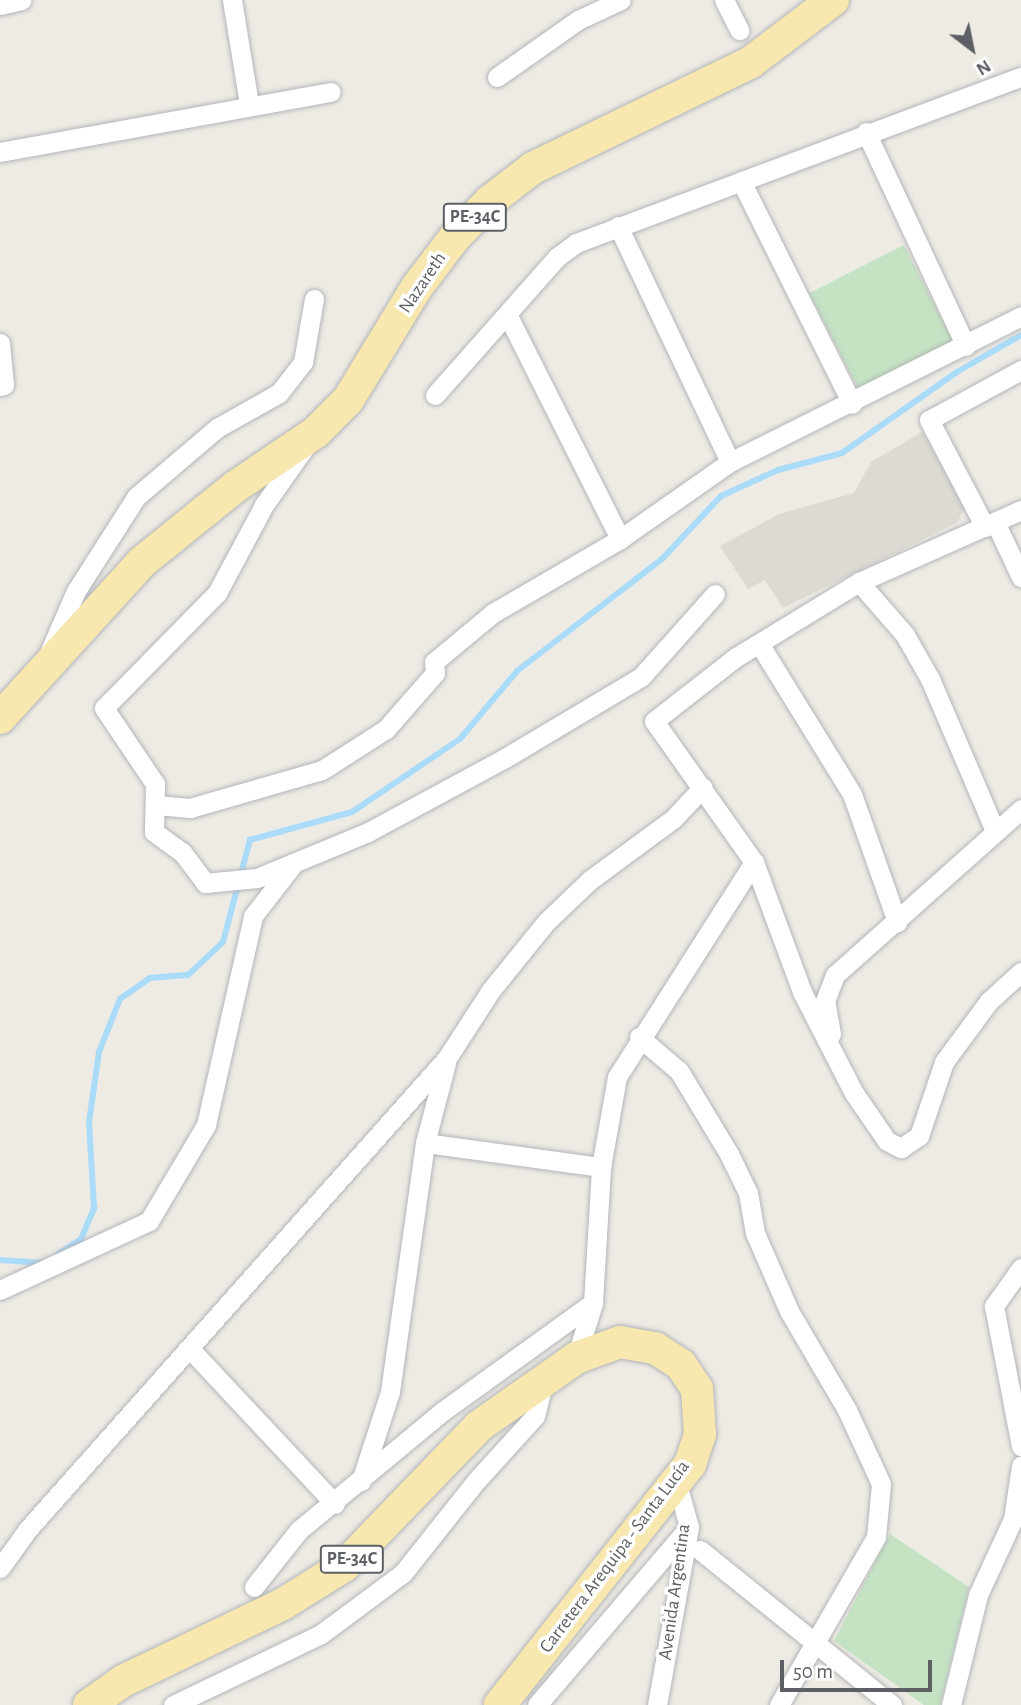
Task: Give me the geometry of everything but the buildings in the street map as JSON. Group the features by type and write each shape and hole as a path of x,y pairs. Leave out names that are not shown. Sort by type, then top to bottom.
{"main road":[{"name":"Nazareth","path":"36,683 142,562 191,522 316,432 348,400 417,287 455,237 490,201 533,168 751,62 833,0"},
{"name":"PE-34C","path":"0,718 36,683"},
{"name":"Carretera Arequipa - Santa Lucía","path":"89,1705 123,1681 283,1604 344,1566 479,1426 576,1358 620,1342 638,1342 681,1365 702,1406 700,1434 690,1464 500,1705"}],"street":[{"path":"0,5 21,0"},
{"path":"232,0 249,104"},
{"path":"497,77 578,20 621,0"},
{"path":"724,0 739,30"},
{"path":"435,395 557,257 576,243 866,132 1021,77"},
{"path":"0,152 249,104 331,92"},
{"path":"866,132 967,346"},
{"path":"741,181 852,404"},
{"path":"618,226 730,462"},
{"path":"36,683 76,591 136,497 217,428 279,393 303,362 314,299"},
{"path":"507,314 620,539"},
{"path":"156,805 190,808 322,770 386,729 435,673 434,662 492,613 620,539 730,462 852,404 1021,316"},
{"path":"0,342 2,386"},
{"path":"1021,370 929,420 1021,577"},
{"path":"316,432 264,505 217,593 104,708 155,784 154,832 182,852 205,883 239,883 368,832 641,677 715,594"},
{"path":"1021,510 859,582 737,657 654,722 754,862 802,992 878,1132 901,1148 919,1136 944,1062 989,1001 1021,972"},
{"path":"859,582 905,635 930,678 995,831"},
{"path":"760,645 852,794 897,922"},
{"path":"0,1568 28,1529 447,1058 491,989 546,922 590,880 674,818 703,787"},
{"path":"835,1055 825,1000 835,975 1021,809"},
{"path":"0,1290 149,1221 206,1125 253,916 296,859"},
{"path":"576,1358 593,1303 601,1167 617,1077 639,1037 754,862"},
{"path":"639,1037 678,1070 729,1154 748,1193 755,1233 789,1311 846,1410 881,1484 876,1537 779,1705"},
{"path":"361,1481 390,1392 425,1143 447,1058"},
{"path":"425,1143 601,1167"},
{"path":"1021,1268 994,1306 1021,1446"},
{"path":"254,1587 299,1530 335,1504 443,1411 593,1303"},
{"path":"190,1349 335,1504"},
{"path":"173,1705 321,1634 403,1573 476,1481 535,1416 544,1378"},
{"path":"951,1705 978,1595 1015,1527 1021,1466"},
{"name":"Avenida Argentina","path":"657,1705 689,1527 677,1480"},
{"path":"537,1705 689,1527"},
{"path":"700,1550 814,1646 892,1705"}],"shaded area":[{"path":"922,432 965,505 958,522 783,608 765,580 748,589 720,546 779,514 854,493 871,462"}],"green space":[{"path":"904,245 953,342 859,390 810,293"},
{"path":"890,1534 969,1587 940,1705 924,1705 834,1641"}],"waterway":[{"path":"58,1254 81,1239 94,1208 89,1122 99,1052 120,999 150,978 188,975 223,942 250,840 352,812 460,739 517,671 663,558 721,496 778,470 842,453 957,372 1021,335"},
{"path":"0,1260 43,1263"}]}
